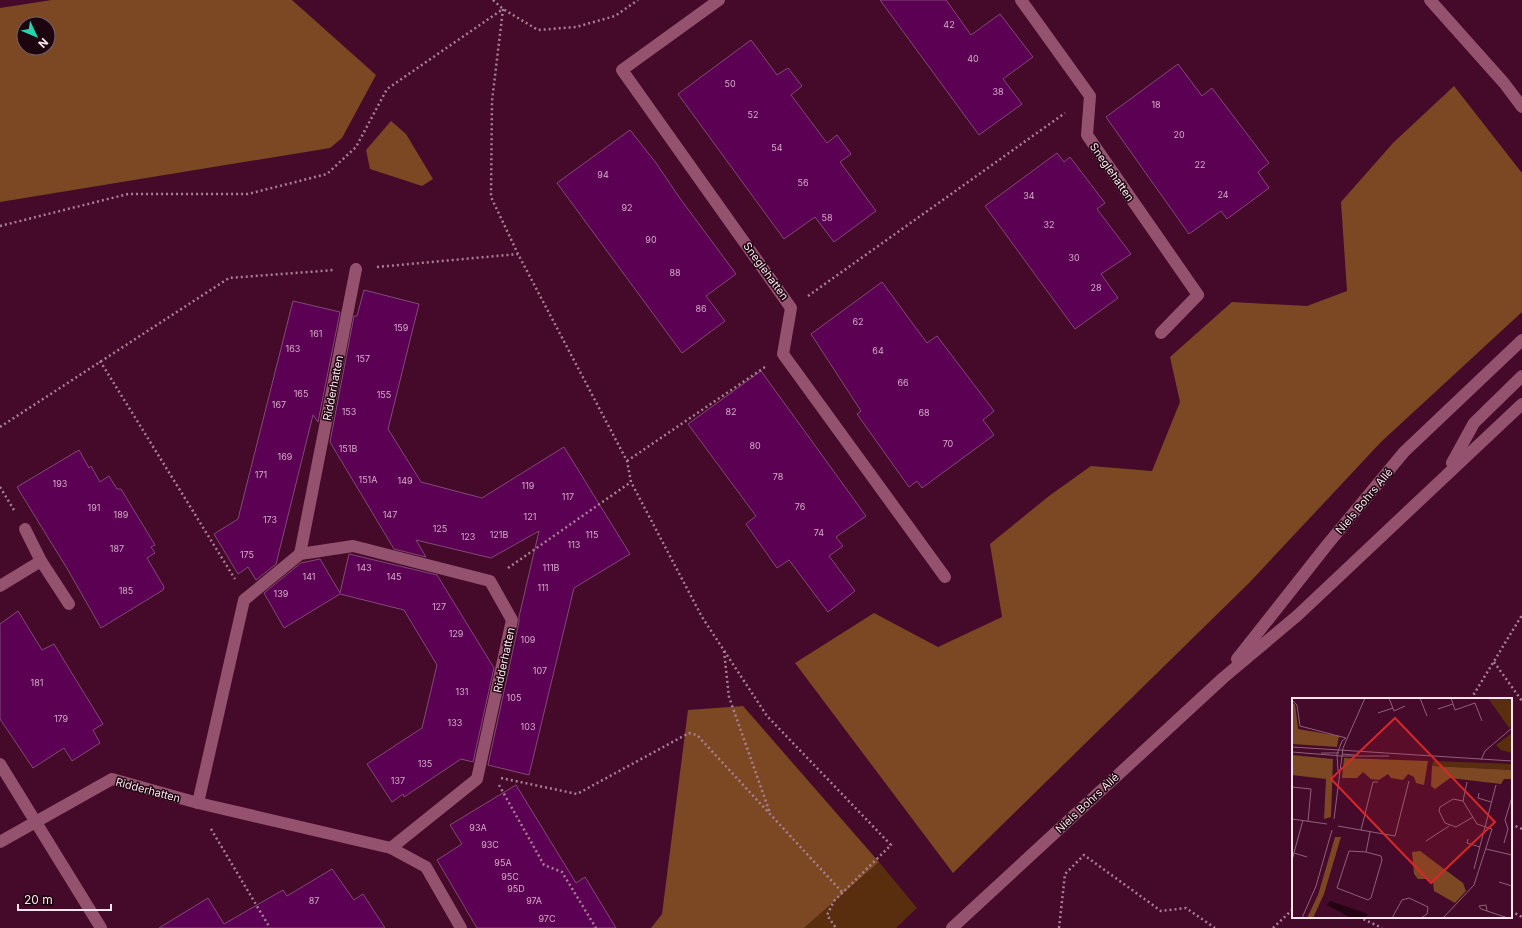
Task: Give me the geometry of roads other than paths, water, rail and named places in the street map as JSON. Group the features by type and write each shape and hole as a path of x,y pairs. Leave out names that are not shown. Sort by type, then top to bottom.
{"street":[{"name":"Sneglehatten","path":"719,0 622,70 792,308 783,354 945,577"},
{"name":"Sneglehatten","path":"1021,0 1090,96 1087,135 1198,295 1161,333"},
{"path":"1430,0 1504,82 1522,107"},
{"path":"1504,82 1522,97"},
{"name":"Ridderhatten","path":"356,269 300,554 353,546 490,581 512,620 477,779 391,848"},
{"name":"Niels Bohrs Allé","path":"1223,678 1327,545 1404,452 1522,340"},
{"path":"1447,473 1474,423 1522,376"},
{"name":"Niels Bohrs Allé","path":"952,928 1223,678 1298,615 1522,404"},
{"path":"25,529 41,561 68,604"},
{"path":"197,803 244,600 300,554"},
{"path":"0,586 41,561"},
{"path":"0,764 101,928"},
{"name":"Ridderhatten","path":"0,842 112,779 197,803 391,848 426,866 461,928"}]}
